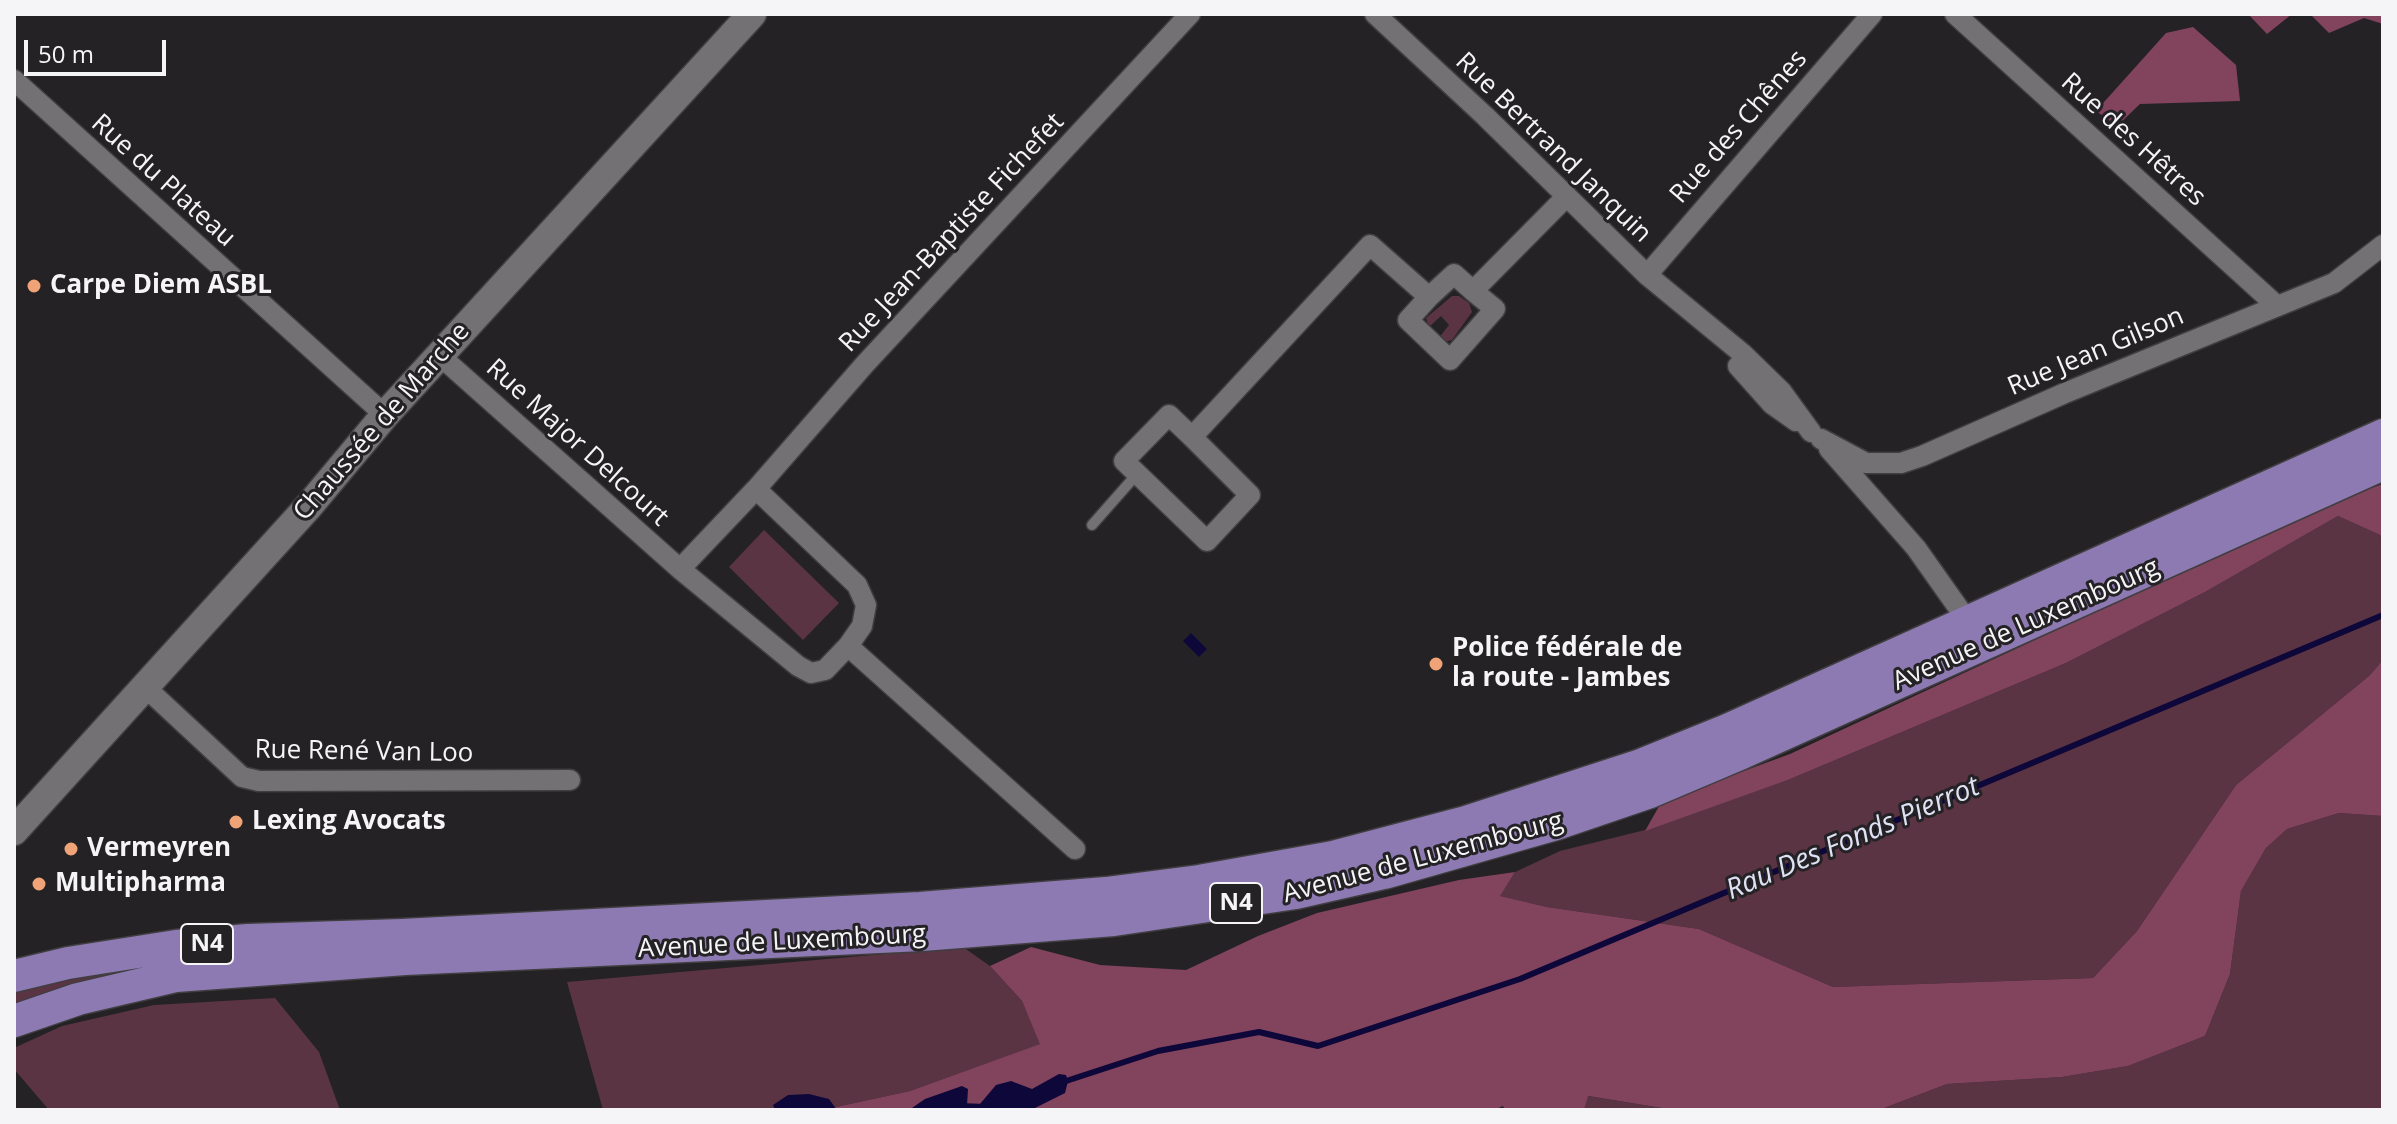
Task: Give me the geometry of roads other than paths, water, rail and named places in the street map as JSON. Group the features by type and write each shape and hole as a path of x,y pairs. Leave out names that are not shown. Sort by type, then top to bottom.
{"main road":[{"name":"Chaussée de Marche","path":"14,831 309,506 439,355 752,14"},
{"name":"Avenue de Luxembourg","path":"14,1021 78,999 176,976 405,959 936,934 1114,920 1296,893 1384,873 1556,824 1650,792 1742,753 1976,632 2383,435"},
{"name":"Avenue de Luxembourg","path":"14,976 68,963 176,946 920,908 1106,893 1290,866 1466,822 1638,766 1976,632 2383,464"}],"street":[{"name":"Rue Jean-Baptiste Fichefet","path":"680,569 756,489 865,364 1190,14"},
{"name":"Rue Bertrand Janquin","path":"1375,14 1647,275 1696,318 1772,404 1816,435 1916,548 1976,632"},
{"name":"Rue des Chênes","path":"1647,275 1872,14"},
{"name":"Rue des Hêtres","path":"1955,14 2276,305"},
{"name":"Rue du Plateau","path":"14,80 385,415"},
{"path":"1473,291 1567,196"},
{"path":"1192,437 1370,245 1429,297"},
{"name":"Rue Jean Gilson","path":"1816,435 1866,463 1901,463 2334,283 2383,245"},
{"path":"1454,274 1473,291 1495,309 1450,360 1408,320 1454,274"},
{"name":"Rue Major Delcourt","path":"439,355 680,569 805,670 818,673 825,670 848,646"},
{"path":"1169,415 1192,437 1250,495 1207,541 1124,461 1169,415"},
{"path":"756,489 863,593 866,605 862,626 848,646 1075,849"},
{"name":"Rue René Van Loo","path":"144,686 242,777 259,781 570,780"}],"lane":[{"path":"1092,525 1137,474"}],"waterway":[{"name":"Rau Des Fonds Pierrot","path":"1060,1083 1158,1051 1259,1032 1318,1046 1520,979 2383,615"},
{"path":"960,1106 985,1107"}],"place":[{"name":"Carpe Diem ASBL","path":"34,286"},
{"name":"Police fédérale de la route - Jambes","path":"1436,664"},
{"name":"Lexing Avocats","path":"236,822"},
{"name":"Vermeyren","path":"71,849"},
{"name":"Multipharma","path":"39,884"}]}
